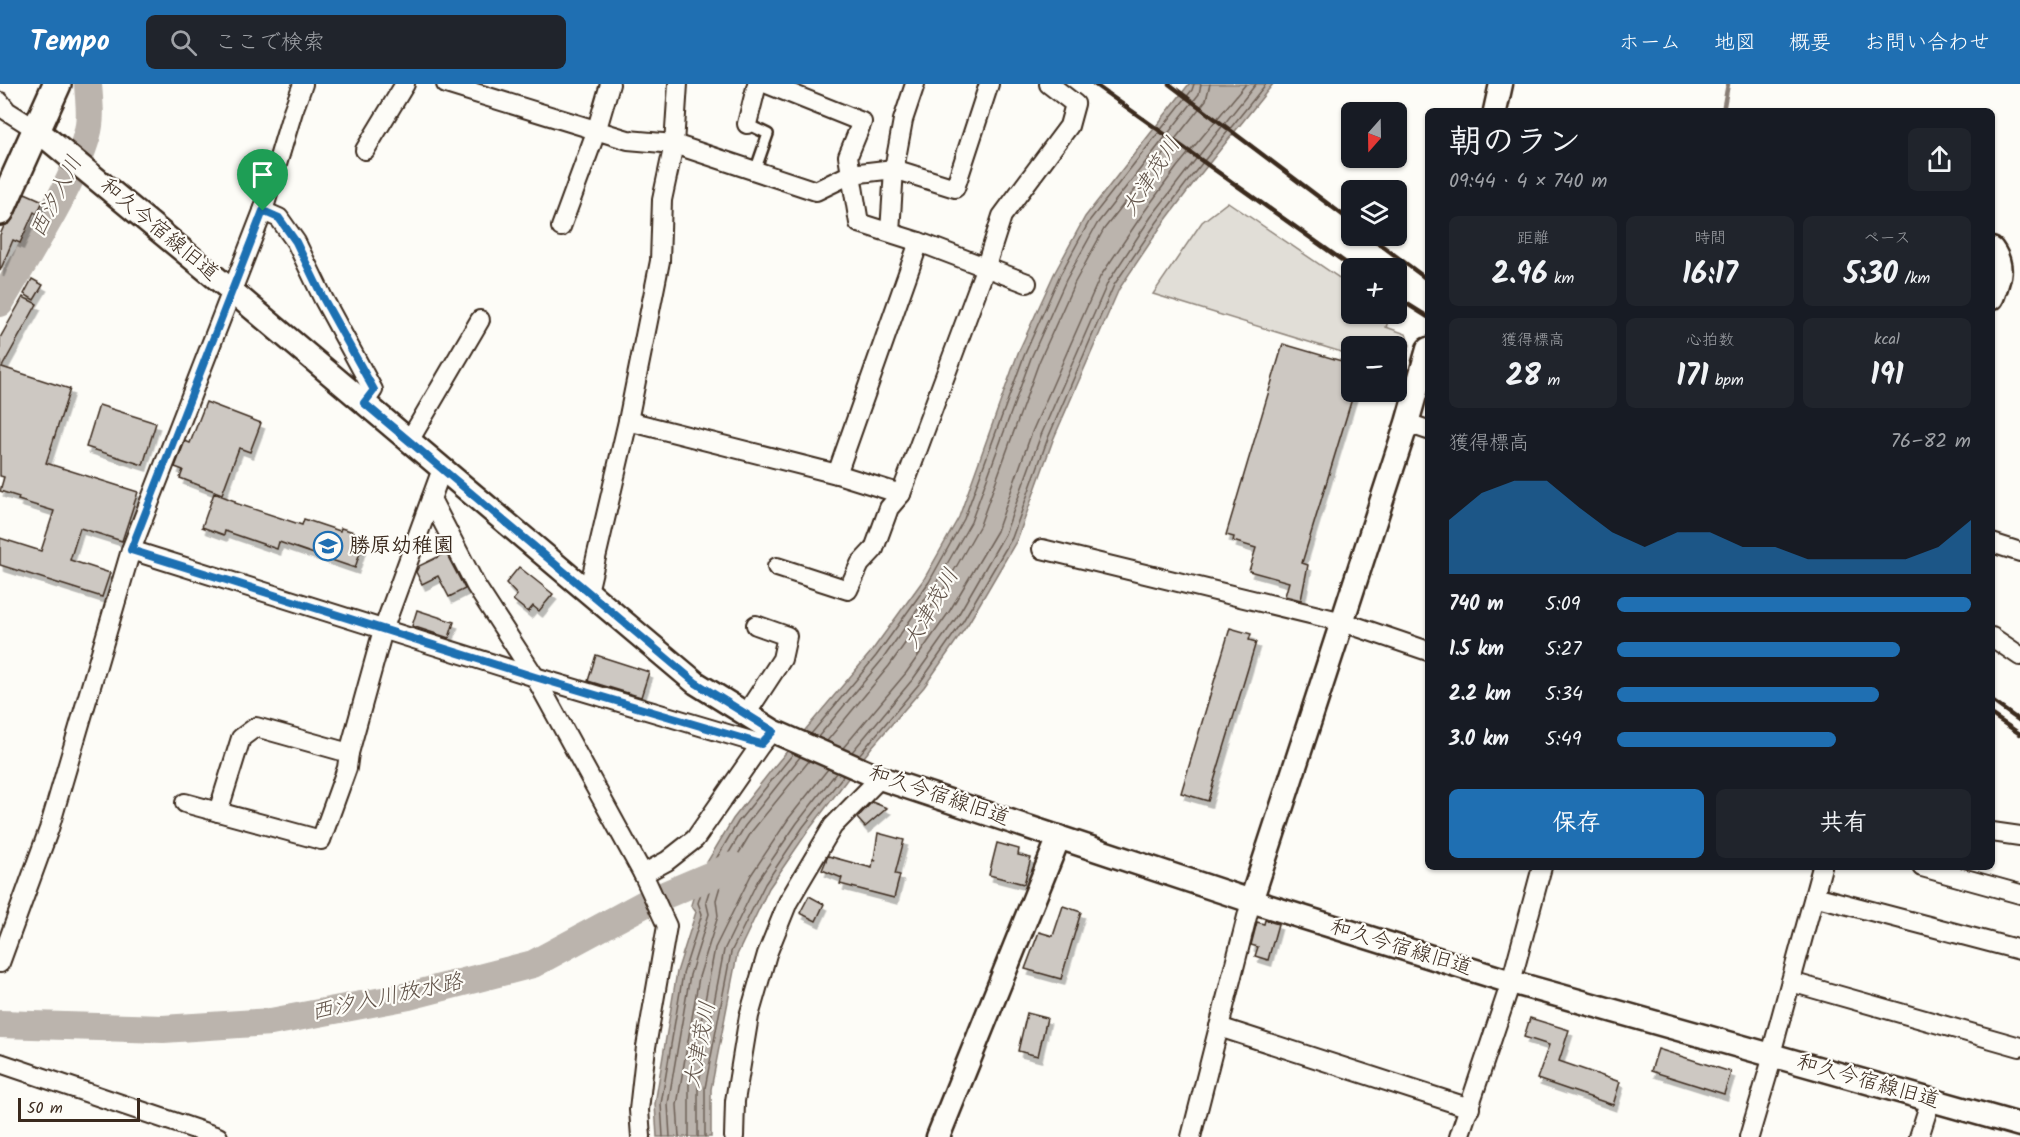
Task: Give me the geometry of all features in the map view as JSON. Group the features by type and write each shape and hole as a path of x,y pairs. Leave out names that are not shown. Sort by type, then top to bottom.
{"main road":[{"path":"0,211 57,84"}],"street":[{"path":"0,963 49,829 131,550 263,211 303,84"},
{"path":"365,150 405,84"},
{"path":"446,84 597,132 628,140 674,144 816,191 851,174 894,168 955,188 989,84"},
{"path":"561,227 597,132 610,84"},
{"path":"588,592 628,421 660,261 662,200 674,144 678,84"},
{"path":"747,124 758,84"},
{"path":"768,84 862,122 848,156 859,222 920,242 985,269 1027,283"},
{"path":"890,232 894,168 903,120 915,84"},
{"path":"777,567 848,590 860,564 874,549 889,508 901,494 985,269 1002,216 1069,126 1075,104 1050,84"},
{"path":"1496,108 1501,84"},
{"path":"0,102 7,111 37,130"},
{"name":"和久今宿線旧道","path":"37,130 232,291 696,683 746,714 767,737 880,778 1251,901 1511,982 2020,1125"},
{"path":"263,211 279,218 296,242 323,298 374,390 364,403"},
{"path":"837,474 920,242"},
{"path":"1995,254 2000,261 2000,277 1995,290"},
{"path":"409,441 480,320"},
{"path":"1191,1137 1251,901 1343,622 1418,426 1425,373"},
{"path":"628,421 837,474 901,494"},
{"path":"185,803 321,840 347,768 382,630 442,469"},
{"path":"431,499 476,586 535,677 643,874 668,926 646,1047 639,1110 641,1137"},
{"path":"1995,544 2020,552"},
{"path":"1042,549 1343,622 1425,650"},
{"path":"131,550 535,677 767,737 694,839 667,861 643,874"},
{"path":"746,714 782,659 787,636 756,626"},
{"path":"1995,639 2020,656"},
{"path":"218,812 241,738 256,727 349,753"},
{"path":"734,1137 735,1101 749,1016 767,954 788,902 833,826 880,778"},
{"path":"1995,832 2020,836"},
{"path":"938,1137 1059,837"},
{"path":"1459,1137 1511,982 1541,870"},
{"path":"1749,1137 1821,870"},
{"path":"1933,870 2020,894"},
{"path":"1814,896 2020,950"},
{"path":"1791,982 2020,1047"},
{"path":"1219,1027 1470,1108"},
{"path":"0,1063 218,1137"},
{"path":"1918,1137 1931,1100"}],"lane":[{"path":"747,124 768,134 755,171"}],"shaded area":[{"path":"1228,202 1341,279 1341,324 1387,324 1386,327 1407,336 1341,336 1341,352 1153,294 1202,222"},
{"path":"1407,337 1410,345 1407,353"}],"water":[{"name":"大津茂川","path":"1189,84 1273,84 1195,181 1119,289 1053,440 1017,540 968,624 924,687 871,748 808,831 769,888 737,955 711,1089 711,1137 657,1137 655,1104 677,972 696,912 691,905 700,874 733,819 871,652 924,579 959,517 1018,353 1054,274 1085,217"}],"building":[{"path":"25,193 43,201 37,214 34,212 20,243 13,240 0,271 0,235 4,226 14,217"},
{"path":"32,279 43,285 34,300 24,294"},
{"path":"23,297 37,304 2,367 70,389 46,463 138,492 122,541 80,528 70,560 110,573 102,597 0,565 0,538 41,551 54,511 18,500 19,497 0,491 4,477 0,476 0,338"},
{"path":"1283,344 1341,361 1341,402 1351,402 1302,563 1308,565 1301,600 1285,596 1289,582 1249,571 1256,548 1233,541 1234,537 1226,535"},
{"path":"206,402 261,423 250,452 239,448 222,494 180,478 183,470 175,467 185,441 190,443"},
{"path":"99,405 156,423 143,465 86,447"},
{"path":"214,493 235,501 235,503 302,525 304,519 340,531 341,528 354,532 352,536 364,540 355,568 279,542 277,549 225,531 224,535 202,527"},
{"path":"446,553 465,589 449,597 438,576 422,584 416,572 419,566"},
{"path":"519,567 553,594 539,611 533,606 528,612 513,600 517,595 506,583"},
{"path":"417,610 454,622 449,638 412,626"},
{"path":"1230,628 1251,634 1249,640 1256,642 1208,801 1181,793"},
{"path":"596,655 649,672 641,697 588,681"},
{"path":"872,802 887,808 865,827 857,818"},
{"path":"878,833 904,840 895,874 900,875 894,898 840,884 842,878 822,870 828,856 872,868 873,860 876,861 874,859"},
{"path":"997,843 1019,849 1018,855 1031,858 1024,884 989,875"},
{"path":"809,896 824,904 816,921 800,913"},
{"path":"1063,906 1081,912 1061,979 1025,969 1039,932 1053,936"},
{"path":"1265,920 1278,924 1268,960 1255,956 1258,947 1251,945 1257,922 1264,924"},
{"path":"1027,1013 1047,1018 1038,1056 1018,1051"},
{"path":"1530,1018 1569,1030 1559,1061 1620,1082 1613,1105 1537,1079 1549,1045 1524,1037"},
{"path":"1658,1049 1731,1072 1724,1094 1651,1071"}],"waterway":[{"name":"西汐入川","path":"0,303 60,199 80,156 89,122 88,84"},
{"path":"1724,108 1728,84"},
{"name":"西汐入川放水路","path":"0,1024 163,1029 271,1022 409,996 533,964 646,903 733,866"}],"railway":[{"path":"1094,84 1341,259"},
{"path":"1169,84 1341,214"},
{"path":"1382,246 1425,278"},
{"path":"1407,304 1425,315"},
{"path":"1995,703 2020,721"},
{"path":"1995,717 2020,734"}],"place":[{"name":"勝原幼稚園","path":"328,546"}],"route":[{"path":"263,211 279,218 296,242 323,298 374,390 364,403 696,683 773,731 761,744 382,630 131,550 263,211"}]}
